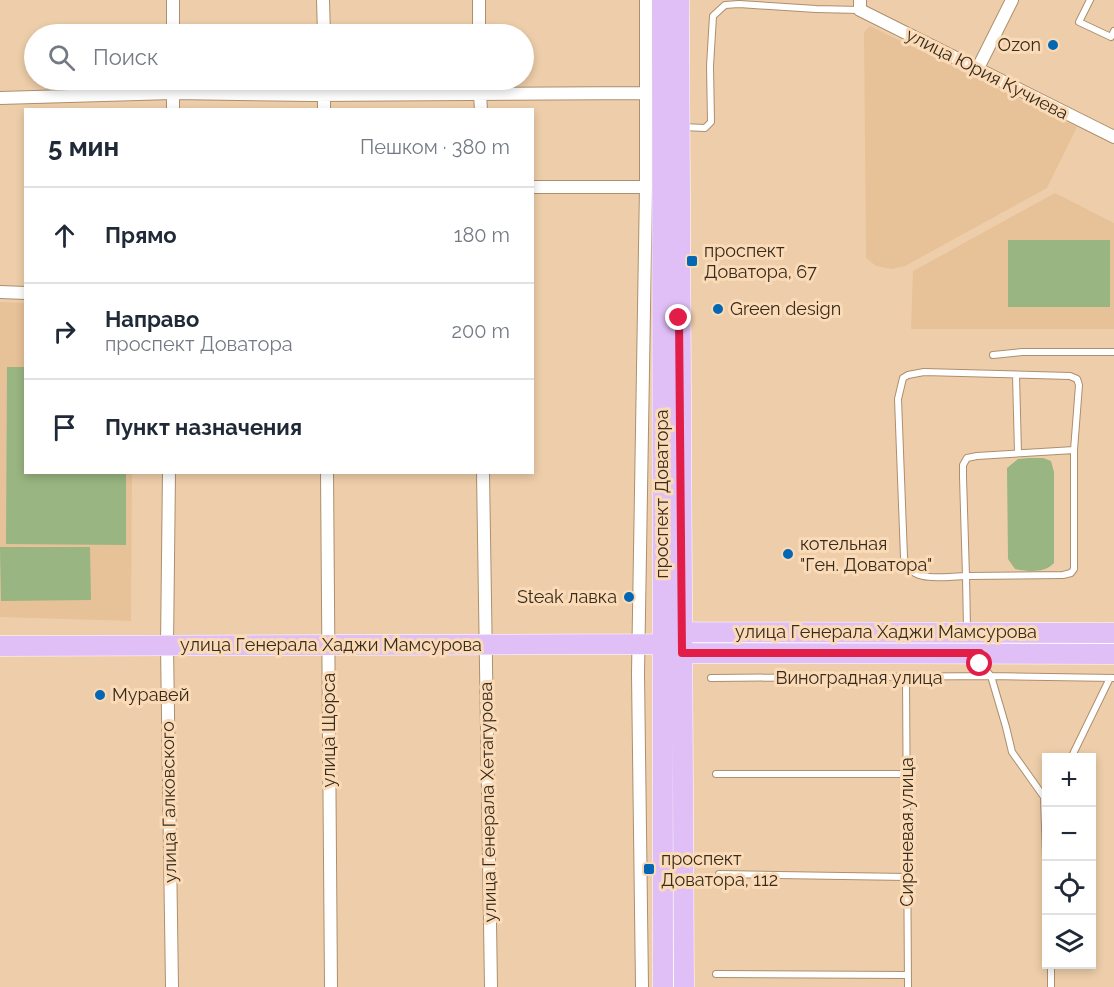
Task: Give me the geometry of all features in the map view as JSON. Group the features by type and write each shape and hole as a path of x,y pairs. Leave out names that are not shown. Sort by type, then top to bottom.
{"main road":[{"name":"проспект Доватора","path":"662,0 663,987"},
{"name":"проспект Доватора","path":"679,0 684,987"},
{"name":"улица Генерала Хаджи Мамсурова","path":"662,644 682,632 1114,633"},
{"path":"899,632 900,652"},
{"name":"улица Генерала Хаджи Мамсурова","path":"0,646 662,644 682,653 1114,654"}],"street":[{"path":"173,0 173,24"},
{"path":"323,0 324,24"},
{"path":"479,0 479,24"},
{"name":"проспект Доватора","path":"642,987 639,645 646,187 646,0"},
{"path":"978,70 1012,0"},
{"name":"улица Юрия Кучиева","path":"860,5 978,70 1114,137"},
{"path":"324,90 324,108"},
{"path":"480,90 481,108"},
{"path":"0,98 173,93 324,95 646,93"},
{"path":"173,93 173,108"},
{"path":"534,187 646,187"},
{"path":"0,292 24,293"},
{"name":"улица Галковского","path":"169,474 167,646 172,987"},
{"name":"улица Щорса","path":"327,474 331,987"},
{"name":"улица Генерала Хетагурова","path":"483,474 491,987"}],"lane":[{"path":"1090,0 1079,22 1111,37 1114,31"},
{"path":"679,126 705,128 711,122 710,66 713,16 724,5 816,9 860,5"},
{"path":"993,355 1022,352 1114,352"},
{"path":"924,372 1070,376 1077,379 1079,385 1074,450 1074,564 1071,573 1063,575 925,576 915,575 905,564 899,410 900,387 903,378 924,372"},
{"path":"1016,375 1018,453"},
{"path":"967,632 963,465 967,458 1074,450"},
{"path":"980,653 980,664 991,676 1012,752 1042,791"},
{"name":"Виноградная улица","path":"711,678 991,676 1112,678"},
{"name":"Сиреневая улица","path":"906,678 908,987"},
{"path":"1074,753 1112,678"},
{"path":"716,774 906,774"},
{"path":"719,874 907,877"},
{"path":"1051,969 1052,987"},
{"path":"716,974 908,975"}],"shaded area":[{"path":"870,26 1077,127 1047,188 905,266 892,269 876,266 866,258 864,32"},
{"path":"1055,193 1114,223 1114,329 911,329 913,271"},
{"path":"0,302 24,303 24,474 132,474 131,621 0,617"}],"green space":[{"path":"1008,240 1110,240 1110,307 1008,307"},
{"path":"7,367 24,367 24,474 126,474 126,545 6,544"},
{"path":"1043,458 1051,461 1054,472 1054,563 1046,569 1036,571 1015,569 1008,559 1007,468 1018,459"},
{"path":"0,547 90,547 91,600 1,601"}],"place":[{"name":"Ozon","path":"1053,45"},
{"name":"проспект Доватора, 67","path":"692,261"},
{"name":"Green design","path":"718,309"},
{"name":"котельная \"Ген. Доватора\"","path":"788,554"},
{"name":"Steak лавка","path":"629,597"},
{"name":"Муравей","path":"100,695"},
{"name":"проспект Доватора, 112","path":"649,869"}],"route":[{"path":"679,318 682,653 980,653 980,664"}]}
